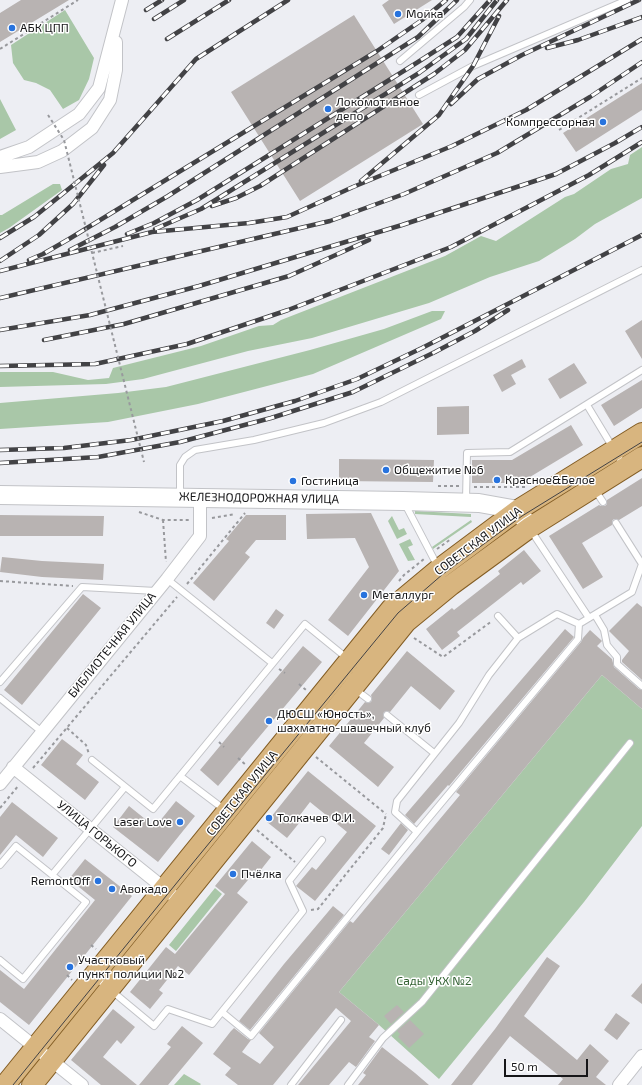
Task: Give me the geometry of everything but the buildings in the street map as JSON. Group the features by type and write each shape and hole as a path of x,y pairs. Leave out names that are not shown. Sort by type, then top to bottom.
{"main road":[{"name":"СОВЕТСКАЯ УЛИЦА","path":"5,1085 94,976 172,895 239,820 353,677 406,622 445,576 518,510 642,433"},
{"name":"СОВЕТСКАЯ УЛИЦА","path":"445,576 529,528 598,494 625,467 642,457"},
{"name":"ЖЕЛЕЗНОДОРОЖНАЯ УЛИЦА","path":"0,495 403,501 466,495 479,503 518,510"},
{"path":"518,510 529,528"},
{"name":"СОВЕТСКАЯ УЛИЦА","path":"32,1085 109,989 172,895"}],"street":[{"path":"0,157 29,147 79,114 99,88 122,0"},
{"path":"0,167 38,162 62,151 92,128 110,100 116,70 115,29"},
{"name":"БИБЛИОТЕЧНАЯ УЛИЦА","path":"0,784 167,579 200,536 200,498"},
{"name":"УЛИЦА ГОРЬКОГО","path":"13,767 172,895"},
{"path":"0,1019 82,1085"},
{"path":"619,1085 642,1056"}],"lane":[{"path":"400,61 464,7 470,0"},
{"path":"419,95 473,66 627,0"},
{"path":"180,497 180,465 185,457 195,450 254,440 324,423 381,402 642,270"},
{"path":"466,495 466,452 510,452 642,370"},
{"path":"587,405 625,467"},
{"path":"403,501 445,576"},
{"path":"579,624 632,592 642,564 616,522"},
{"path":"529,528 592,616 604,630 607,645 616,657 617,664 642,686"},
{"path":"167,579 272,663"},
{"path":"0,682 82,587 157,591"},
{"path":"417,832 394,812 397,801 459,723 489,675 518,638 557,614 579,624"},
{"path":"498,616 518,638"},
{"path":"92,760 153,809 305,624 353,677"},
{"path":"222,1012 251,1036 417,832 578,639 579,624"},
{"path":"0,698 42,732"},
{"path":"387,715 434,753"},
{"path":"348,1085 383,1038 422,1002 630,743"},
{"path":"180,776 239,820"},
{"path":"52,875 125,787"},
{"path":"94,976 154,1026 168,1008 212,1024 303,911 289,881 322,840"},
{"path":"0,865 16,846 86,902 23,979 0,960"},
{"path":"291,1085 341,1020"}],"path":[{"path":"0,49 78,0"},
{"path":"559,130 642,78"},
{"path":"48,115 64,140 144,462"},
{"path":"92,253 123,246"},
{"path":"435,486 466,495 529,487"},
{"path":"137,512 163,520 200,520"},
{"path":"0,808 246,512"},
{"path":"163,520 167,579"},
{"path":"0,581 82,587"},
{"path":"411,636 444,657 498,616"},
{"path":"299,684 309,693"},
{"path":"67,728 86,745 92,760"},
{"path":"303,911 318,909 384,828 386,814 314,755"},
{"path":"238,758 248,767"},
{"path":"239,820 301,866"}],"green space":[{"path":"65,10 94,58 89,79 79,100 63,109 50,90 36,83 24,80 13,63 11,45"},
{"path":"0,99 16,130 0,139"},
{"path":"642,147 642,198 595,224 575,239 539,261 490,277 429,303 312,338 248,351 143,379 106,384 0,387 0,372 53,372 88,380 109,378 113,368 201,346 259,326 273,325 281,320 445,256 481,236 496,241 565,197 574,194 611,169 628,164 630,155"},
{"path":"53,184 60,184 62,190 0,233 0,215"},
{"path":"432,311 445,311 441,319 313,374 198,404 108,422 0,429 0,403 118,393 166,387 310,350 384,329"},
{"path":"415,511 471,514 471,517 415,514"},
{"path":"392,516 399,530 404,528 407,534 397,539 388,521"},
{"path":"471,520 472,522 433,549 432,547"},
{"path":"410,539 413,545 408,547 415,560 408,561 399,544"},
{"name":"Сады УКХ №2","path":"602,675 642,709 642,826 584,902 439,1079 379,1025 339,992"},
{"path":"215,888 222,894 176,951 169,945"},
{"path":"184,1074 201,1084 174,1085"}],"tram line":[{"path":"13,1085 398,613 443,574 522,516 642,442"}],"railway":[{"path":"146,10 162,0"},
{"path":"154,19 184,0"},
{"path":"167,39 229,0"},
{"path":"0,238 34,217 113,153 196,59 288,0"},
{"path":"29,260 69,239 377,51 422,20 446,0"},
{"path":"70,250 115,227 168,196 418,37 457,0"},
{"path":"127,234 154,223 197,200 457,37 490,0"},
{"path":"155,229 201,209 419,73 466,39 497,0"},
{"path":"212,206 236,198 260,186 434,74 465,50 507,0"},
{"path":"451,104 478,79 522,55 639,0"},
{"path":"361,181 439,115 473,66 499,16"},
{"path":"547,48 578,40 642,17"},
{"path":"0,271 152,232 249,223 287,217 353,187 452,146 526,110 642,39"},
{"path":"0,298 330,221 404,194 497,153 590,97 642,62"},
{"path":"0,330 90,315 199,286 402,225 556,174 642,127"},
{"path":"0,366 95,364 187,344 288,310 451,247 589,175 642,142"},
{"path":"0,261 39,235 73,204 104,165"},
{"path":"0,450 64,448 131,440 223,421 295,401 357,379 422,348 642,235"},
{"path":"44,340 124,324 289,276 369,240"},
{"path":"0,463 98,457 180,442 271,418 353,392 475,331 508,310"}],"place":[{"name":"Мойка","path":"398,14"},
{"name":"АБК ЦПП","path":"12,28"},
{"name":"Локомотивное депо","path":"328,109"},
{"name":"Компрессорная","path":"603,122"},
{"name":"Общежитие №6","path":"386,470"},
{"name":"Красное&Белое","path":"497,480"},
{"name":"Гостиница","path":"293,481"},
{"name":"Металлург","path":"364,595"},
{"name":"ДЮСШ «Юность», шахматно-шашечный клуб","path":"269,721"},
{"name":"Толкачев Ф.И.","path":"269,818"},
{"name":"Laser Love","path":"180,822"},
{"name":"Пчёлка","path":"233,874"},
{"name":"RemontOff","path":"98,881"},
{"name":"Авокадо","path":"112,889"},
{"name":"Участковый пункт полиции №2","path":"70,967"}]}
